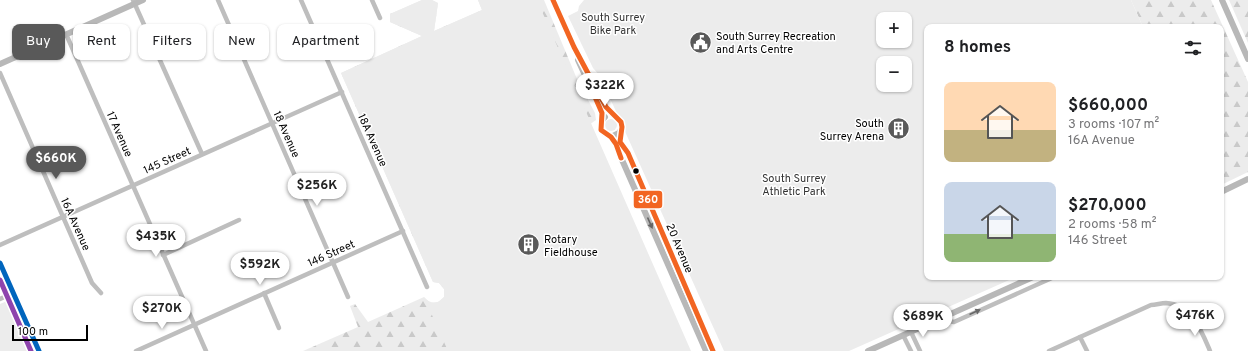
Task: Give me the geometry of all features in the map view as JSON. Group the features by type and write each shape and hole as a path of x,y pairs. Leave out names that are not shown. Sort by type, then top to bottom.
{"street":[{"path":"0,64 134,2 143,0"},
{"name":"18 Avenue","path":"218,0 348,297"},
{"name":"18A Avenue","path":"302,0 428,287"},
{"path":"372,0 380,18"},
{"path":"553,0 574,47 584,63 606,107 621,122 621,130 619,133 611,136 601,130 601,110 575,54 574,47"},
{"path":"1222,0 1248,60"},
{"path":"134,2 202,154"},
{"name":"17 Avenue","path":"66,34 206,351"},
{"name":"16A Avenue","path":"0,73 92,283 101,293"},
{"name":"145 Street","path":"0,245 342,92"},
{"path":"602,120 608,115 615,116"},
{"name":"20 Avenue","path":"621,130 620,142 628,153 713,351"},
{"name":"20 Avenue","path":"611,136 616,144 706,351"},
{"path":"1224,191 1248,179"},
{"path":"163,255 240,220"},
{"name":"146 Street","path":"136,351 403,231"},
{"path":"0,263 39,351"},
{"path":"868,351 876,349 1026,280"},
{"path":"939,319 954,322 1047,280"},
{"path":"0,300 13,293"},
{"path":"264,293 279,328"},
{"path":"1049,351 1151,305 1167,303 1181,307 1193,317 1200,328 1210,351"},
{"path":"911,332 920,351"},
{"path":"904,335 911,351"},
{"path":"1080,337 1087,351"}],"green space":[{"path":"422,0 432,0 438,3 434,31 482,10 478,0 544,0 577,79 595,113 596,120 586,127 424,174 457,351 303,351 358,327 350,306 355,304 368,322 424,297 434,303 442,300 444,297 444,289 439,283 433,282 341,73 369,60 374,60 374,58 422,36 390,22 390,14"},
{"path":"422,0 432,0 438,3 434,31 482,10 478,0 537,0 691,351 448,351 424,297 430,303 438,302 444,297 444,289 439,283 433,282 341,73 369,60 374,60 374,58 422,36 390,22 390,14"},
{"name":"South Surrey Athletic Park","path":"584,0 1131,0 1142,24 924,24 924,280 1009,280 849,351 724,351 600,76 593,68 568,16 578,11 579,6"},
{"path":"1131,0 1211,0 1222,24 1142,24"},
{"path":"1229,0 1248,0 1248,43"},
{"path":"1224,29 1248,82 1248,172 1224,184"},
{"path":"613,119 616,120 616,130 609,131 606,130 605,123 606,120"},
{"path":"7,301 28,351 0,351 0,304"}],"transit line":[{"name":"360","path":"553,0 574,47 606,107 621,122 622,127 620,142 628,153 713,351"},
{"name":"360","path":"595,97 602,113 601,130 611,137 616,144 621,158"},
{"path":"0,263 39,351"},
{"path":"0,280 31,351"}],"place":[{"name":"South Surrey Recreation and Arts Centre","path":"700,42"},
{"name":"South Surrey Arena","path":"899,129"},
{"name":"Rotary Fieldhouse","path":"528,245"}],"park label":[{"name":"South Surrey Bike Park","path":"613,23"}]}
